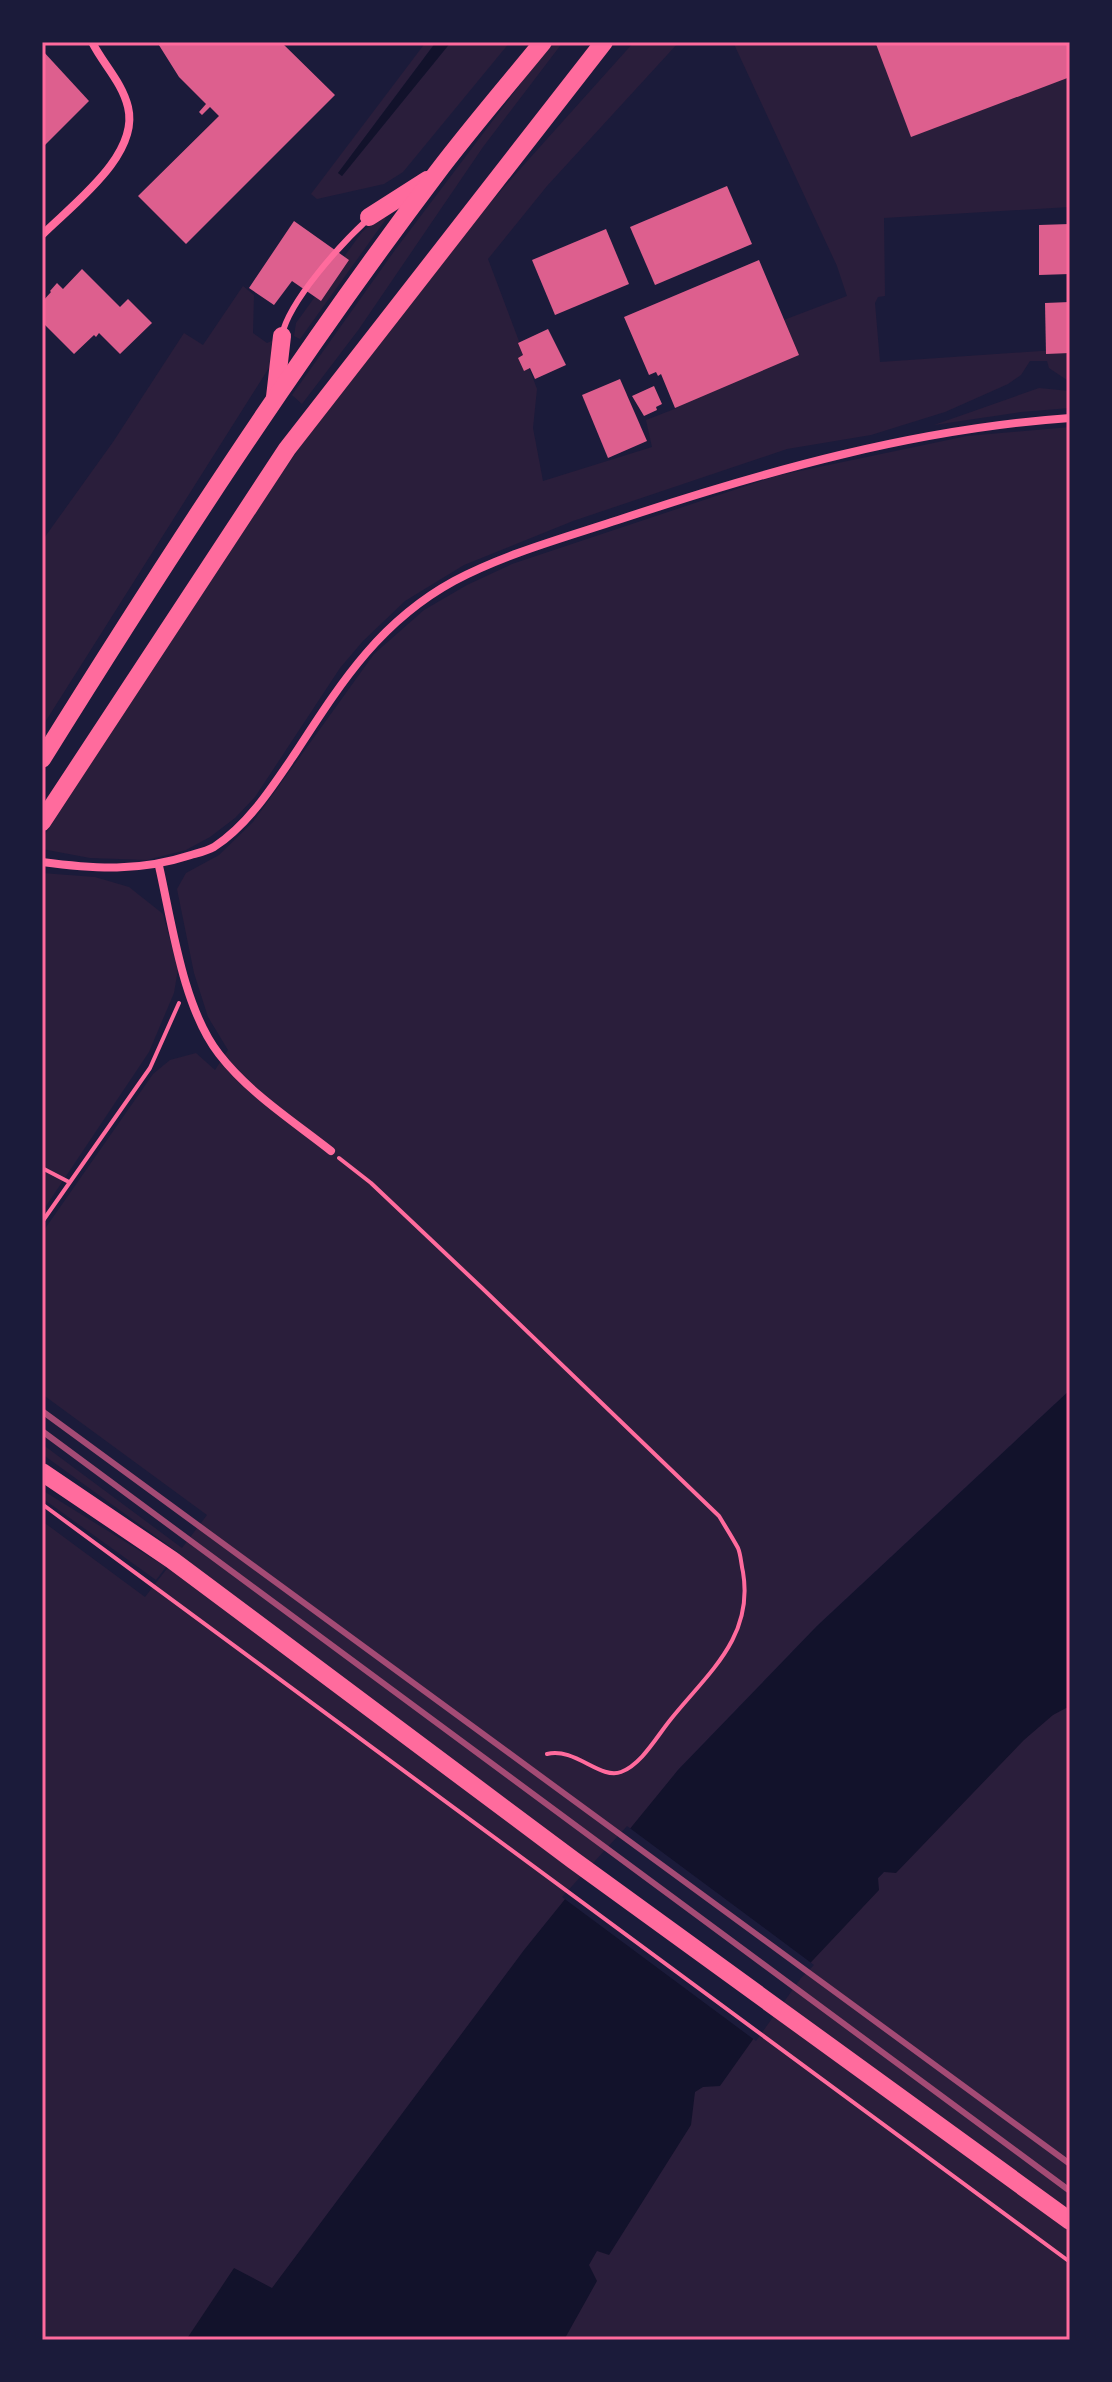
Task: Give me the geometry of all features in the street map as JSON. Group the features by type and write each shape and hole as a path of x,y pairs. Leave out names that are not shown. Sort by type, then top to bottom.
{"main road":[{"path":"42,759 164,565 274,402 436,174 543,42"},
{"path":"42,822 287,449 604,42"},
{"path":"369,217 436,174"},
{"path":"274,402 282,336"},
{"path":"42,1472 172,1560 573,1860 1070,2221"}],"street":[{"path":"42,235 116,162 129,130 129,108 123,92 92,42"},
{"path":"42,862 103,868 159,866 212,848 247,819 275,783 352,667 399,619 452,582 496,563 717,487 838,453 912,437 1023,421 1070,418"},
{"path":"159,866 196,1016 218,1053 250,1088 331,1151"}],"lane":[{"path":"282,336 284,322 314,278 369,217"}],"path":[{"path":"42,1222 150,1068 178,1006 183,969"},
{"path":"331,1151 371,1183 719,1516 739,1551 746,1590 737,1636 639,1759 622,1772 610,1774 566,1753 558,1751 547,1754"},
{"path":"42,1168 69,1182"},
{"path":"42,1504 1070,2262"}],"shaded area":[{"path":"426,42 436,42 338,173 342,176 451,42 510,42 403,172 384,184 317,199 311,194"},
{"path":"436,42 451,42 342,176 338,173"},
{"path":"552,42 563,42 483,147 359,329 302,404 292,395 395,250"},
{"path":"634,42 679,42 547,186 488,259 537,389 533,428 543,481 652,447 646,420 677,408 663,366 847,296 837,266 733,42 1070,42 1070,207 884,218 885,296 878,297 875,303 880,362 1070,349 1070,382 1049,368 1047,361 1030,361 1021,375 1008,384 945,412 871,435 787,449 573,521 464,565 405,601 363,641 340,668 255,797 235,818 210,837 186,850 147,860 90,858 42,849 42,839 216,569 377,335"},
{"path":"382,216 386,219 300,339 294,336 296,323 362,232"},
{"path":"243,286 254,295 253,333 267,343 274,340 272,363 42,727 42,541 113,442 184,333 203,345"},
{"path":"1039,388 1070,391 1070,408 934,425"},
{"path":"1070,427 1070,1390 817,1626 678,1770 239,2340 42,2340 42,1521 145,1597 179,1553 42,1454 42,1444 182,1548 207,1515 42,1394 42,1233 153,1074 170,1060 196,1053 215,1070 228,1050 208,1017 194,973 177,889 186,873 219,855 253,822 374,654 424,610 467,585 512,564 776,476 967,436"},
{"path":"42,873 95,877 129,887 163,914 178,969 174,993 149,1052 42,1212"},
{"path":"1070,1390 1070,1706 1053,1715 1024,1740 896,1873 884,1872 878,1878 879,1890 798,1976 720,2086 703,2087 695,2092 691,2125 609,2255 597,2251 589,2265 597,2281 564,2340 186,2340 234,2268 272,2288 524,1950 678,1770 817,1626"},
{"path":"42,1490 166,1567 156,1580 42,1498"},
{"path":"1070,1703 1070,2340 513,2340 695,2090 746,2047 798,1976 878,1878 1017,1739"}],"pier":[{"path":"627,1826 814,1965 801,1978 756,2041 562,1897"}],"building":[{"path":"157,42 281,42 335,95 186,244 138,196 219,116 210,107 202,115 199,112 206,104 179,77"},
{"path":"1070,42 1070,77 911,137 876,44"},
{"path":"42,50 89,101 42,148"},
{"path":"727,186 752,244 655,285 630,227"},
{"path":"294,221 349,260 321,301 292,281 274,305 249,288"},
{"path":"1070,224 1070,274 1039,275 1039,225"},
{"path":"606,229 629,284 555,315 532,260"},
{"path":"759,260 799,355 675,408 661,374 658,376 656,372 649,375 624,317"},
{"path":"82,269 120,307 128,299 152,323 120,354 99,333 74,354 42,322 42,302 50,291 57,283 63,289"},
{"path":"1070,302 1070,353 1046,354 1045,303"},
{"path":"548,329 566,365 535,379 530,368 524,371 518,358 523,355 518,343"},
{"path":"620,379 647,441 608,458 582,395"},
{"path":"654,386 662,404 644,416 632,396"}],"railway":[{"path":"42,1411 1070,2164"},
{"path":"42,1431 1070,2191"}]}
